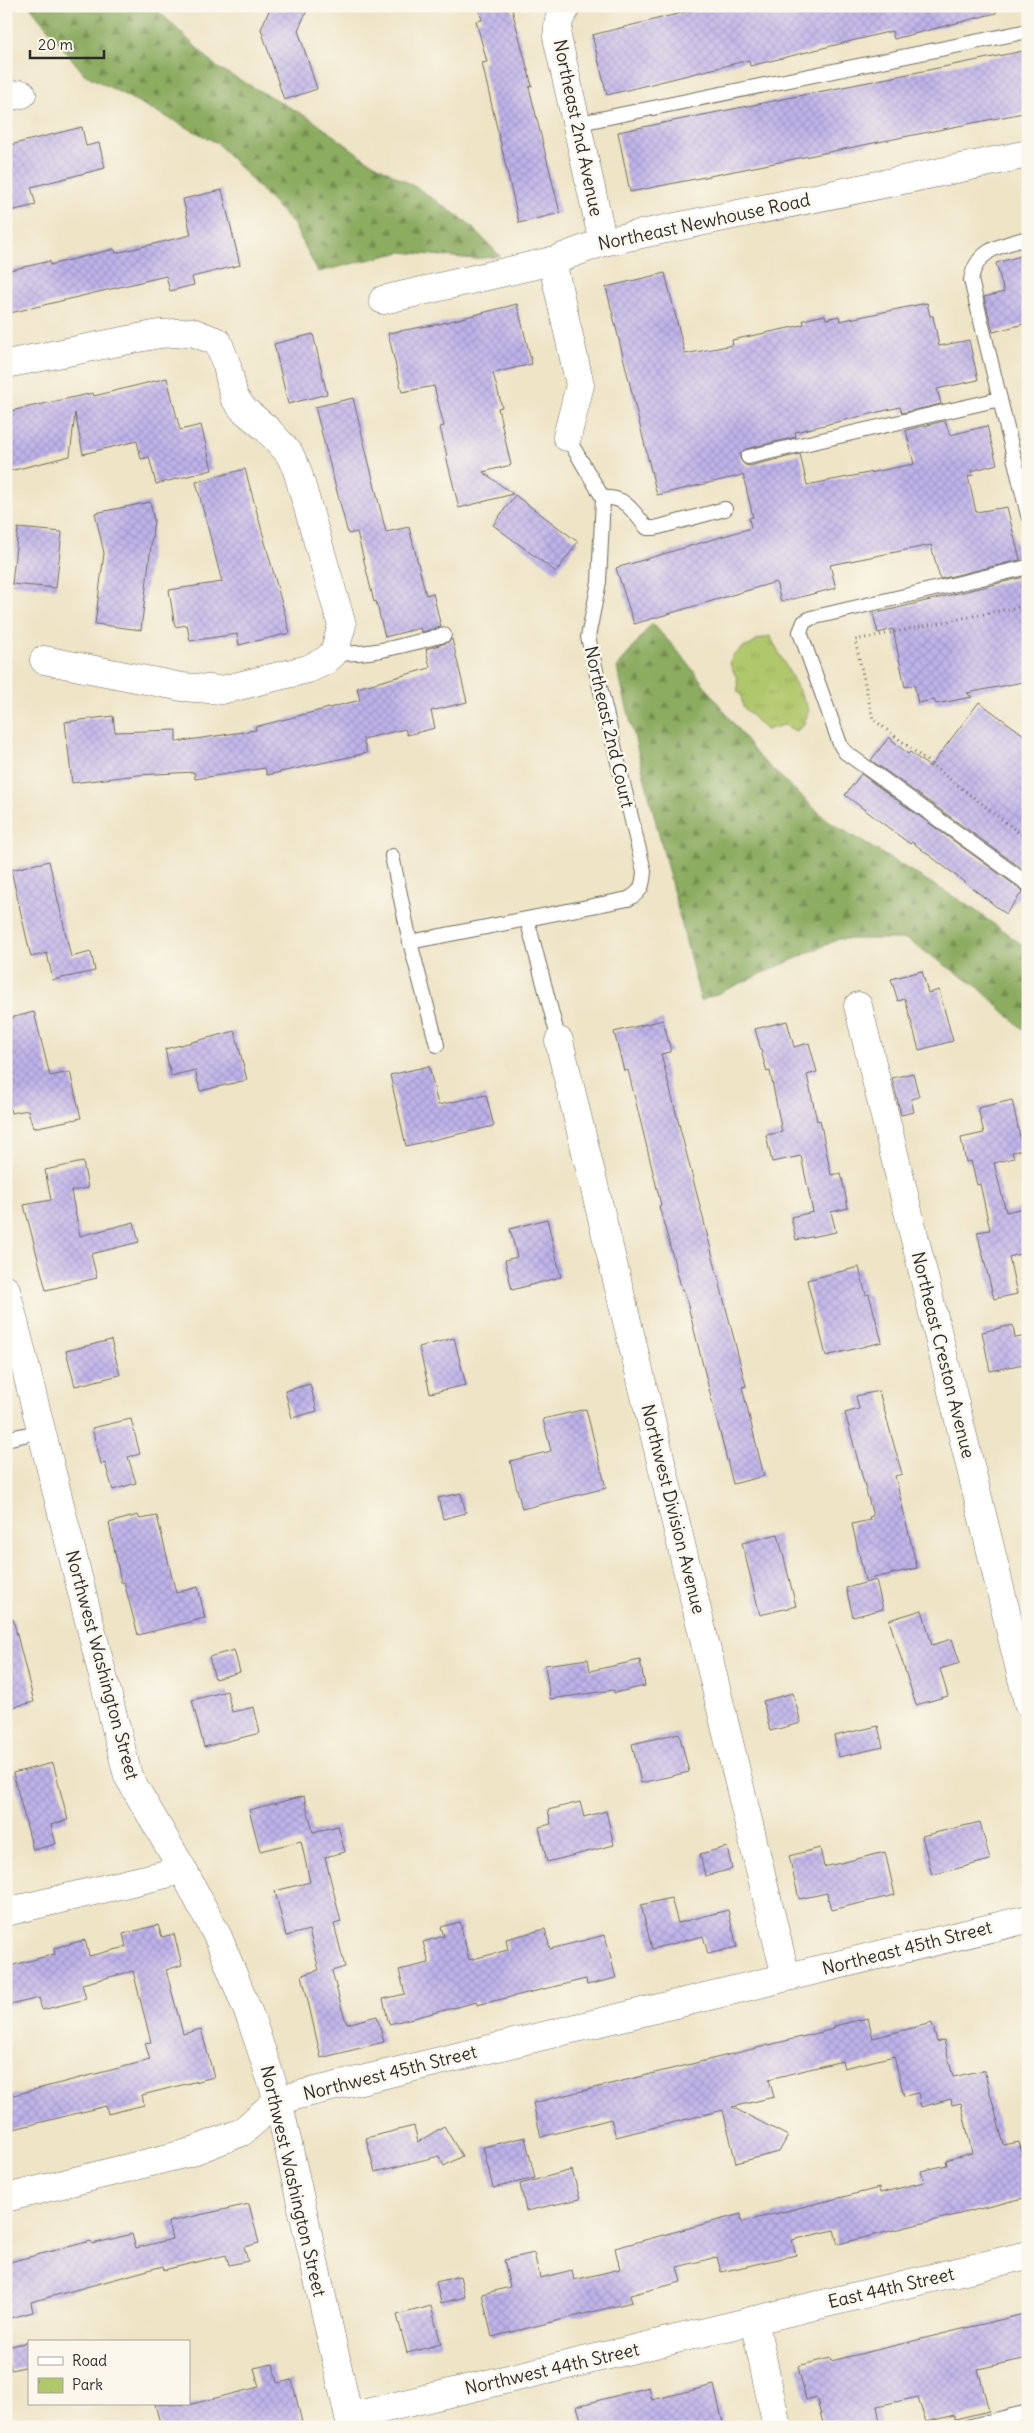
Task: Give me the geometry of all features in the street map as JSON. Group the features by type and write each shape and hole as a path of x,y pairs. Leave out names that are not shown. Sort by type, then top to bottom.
{"street":[{"name":"Northeast 2nd Avenue","path":"564,10 557,25 557,38 603,242"},
{"name":"Northeast Newhouse Road","path":"383,300 552,261 603,242 1028,154"},
{"path":"552,261 580,385 567,437"},
{"path":"6,364 159,334 192,332 218,342 227,366 234,397 243,409 267,429 289,453 297,470 342,625 334,653 325,661 308,669 222,690 182,688 44,660"},
{"name":"Northeast Creston Avenue","path":"858,1006 1028,1703"},
{"name":"Northwest Division Avenue","path":"559,1041 786,1977"},
{"name":"Northwest Washington Street","path":"8,1306 42,1431 128,1776 183,1870 218,1937 251,2019 278,2100 350,2422"},
{"path":"6,1912 183,1870"},
{"name":"Northeast 45th Street","path":"786,1977 1028,1919"},
{"name":"Northwest 45th Street","path":"6,2198 188,2153 242,2132 278,2100 786,1977"},
{"name":"East 44th Street","path":"754,2320 1028,2255"},
{"path":"754,2320 777,2427"},
{"name":"Northwest 44th Street","path":"350,2422 754,2320"}],"lane":[{"path":"575,124 1028,31"},
{"path":"1028,238 987,251 977,261 971,280 1028,514"},
{"path":"748,457 1000,399"},
{"path":"567,437 603,498 614,497 628,505 647,528 655,528 725,509"},
{"name":"Northeast 2nd Court","path":"527,919 628,899 638,894 643,885 644,871 589,650 588,637 599,582 603,498"},
{"path":"1028,567 811,618 804,622 800,632 840,744 845,752 1028,884"},
{"path":"334,653 354,655 374,652 444,635"},
{"path":"392,856 410,942 436,1045"},
{"path":"410,942 527,919 559,1041"},
{"path":"6,1439 42,1431"},
{"path":"967,2427 1028,2412"}],"path":[{"path":"1028,605 855,640 873,719 1028,840"}],"green space":[{"path":"30,6 153,6 218,68 311,119 364,158 419,189 468,223 500,256 474,259 401,252 318,272 294,225 217,143 84,74"},
{"path":"652,623 683,657 758,756 828,821 969,906 1028,949 1028,1034 978,987 906,939 839,939 701,1001 617,668"},
{"path":"770,636 809,710 803,726 796,731 784,725 766,730 743,707 741,695 738,692 737,678 730,664 732,656 743,648 753,644 756,640"}],"building":[{"path":"271,6 309,6 298,30 317,89 284,100 261,29"},
{"path":"478,6 511,6 532,86 529,87 560,213 519,223 482,63 487,62 476,21 482,20"},
{"path":"710,6 996,6 996,13 894,39 892,31 750,66 749,60 607,95 592,35"},
{"path":"1028,50 1028,112 630,192 618,132"},
{"path":"82,127 86,146 99,143 105,168 31,187 36,205 6,212 6,146"},
{"path":"222,190 240,265 192,277 194,285 170,291 166,276 6,314 6,271 50,261 50,265 114,249 116,253 191,235 183,199"},
{"path":"1028,254 1028,323 993,332 984,297 1004,292 996,263"},
{"path":"665,273 685,354 733,345 732,340 798,326 804,324 803,320 825,315 826,319 839,316 840,321 927,303 930,316 933,316 939,346 969,340 978,380 937,389 941,404 902,413 900,407 795,432 796,437 746,449 740,454 740,459 745,465 749,466 800,454 807,485 914,464 906,430 945,421 950,435 987,426 997,464 972,471 973,475 968,476 976,512 1007,507 1020,560 940,579 931,545 830,565 836,588 781,602 776,582 634,624 616,568 751,528 749,518 753,517 743,475 657,495 606,287"},
{"path":"517,304 532,364 493,373 502,407 498,408 511,465 483,472 513,494 459,508 440,427 444,426 434,386 402,392 388,333 439,324"},
{"path":"313,334 327,394 288,404 274,344"},
{"path":"167,378 180,430 201,425 212,470 156,484 149,457 141,459 137,441 83,454 75,413 70,456 6,472 6,412 93,393 94,396"},
{"path":"353,398 386,532 409,527 426,595 433,593 441,627 421,632 420,628 385,637 376,601 374,602 357,532 348,534 315,407"},
{"path":"245,469 290,633 239,645 237,634 190,641 187,625 175,627 169,590 222,582 196,482"},
{"path":"515,495 578,542 556,572 493,525"},
{"path":"150,502 154,520 141,630 95,624 104,553 95,513"},
{"path":"18,528 62,532 56,588 12,584"},
{"path":"1024,577 1025,580 1028,580 1028,681 967,693 972,697 936,704 934,700 918,703 914,685 905,687 893,629 878,633 873,614"},
{"path":"452,639 467,702 431,711 435,728 407,735 405,729 363,739 367,753 267,775 265,768 195,779 194,772 138,775 72,783 65,722 113,716 115,732 176,730 176,742 256,730 255,727 360,700 357,688 430,668 426,649 446,643"},
{"path":"979,702 1028,738 1028,873 871,760 889,737 908,754 910,752 930,767"},
{"path":"861,774 1023,891 1006,914 912,842 910,844 845,795"},
{"path":"49,861 71,957 91,952 95,971 53,980 47,953 31,957 11,870"},
{"path":"922,971 928,993 939,990 953,1041 919,1050 905,999 898,1001 891,979"},
{"path":"34,1012 50,1076 70,1072 81,1118 33,1128 28,1110 11,1113 6,1091 6,1019"},
{"path":"663,1020 671,1052 661,1054 746,1386 742,1387 764,1476 733,1484 684,1290 682,1290 659,1206 661,1205 628,1070 624,1071 614,1032"},
{"path":"787,1021 794,1047 809,1043 817,1072 807,1075 817,1121 820,1120 831,1175 841,1173 848,1208 831,1212 836,1232 796,1240 791,1217 813,1212 801,1156 772,1162 766,1135 782,1132 770,1071 767,1072 755,1029"},
{"path":"235,1031 247,1080 200,1091 195,1070 171,1076 165,1049"},
{"path":"429,1066 438,1105 486,1095 494,1126 406,1146 390,1075"},
{"path":"913,1073 919,1097 911,1099 914,1112 901,1115 892,1078"},
{"path":"1012,1100 1023,1150 1012,1152 1014,1158 994,1163 1006,1212 1028,1207 1028,1252 1009,1257 1017,1294 994,1299 977,1232 990,1230 980,1184 977,1185 971,1161 966,1162 961,1138 984,1133 978,1108"},
{"path":"83,1162 88,1188 71,1191 80,1236 134,1222 139,1242 91,1254 97,1278 46,1290 24,1205 51,1200 45,1170"},
{"path":"547,1219 561,1277 512,1290 505,1260 517,1257 510,1229"},
{"path":"859,1267 866,1295 869,1294 882,1342 826,1356 807,1280"},
{"path":"1013,1325 1015,1338 1028,1336 1028,1363 990,1371 982,1332"},
{"path":"454,1338 466,1385 430,1393 419,1347"},
{"path":"111,1340 120,1375 75,1386 66,1351"},
{"path":"310,1384 317,1411 292,1418 285,1391"},
{"path":"879,1391 902,1474 895,1476 917,1568 865,1580 852,1524 870,1520 869,1517 873,1516 845,1413 859,1409 856,1396"},
{"path":"586,1409 606,1488 522,1509 510,1461 551,1451 543,1419"},
{"path":"131,1419 140,1454 128,1457 136,1483 113,1490 105,1463 101,1464 92,1428"},
{"path":"461,1493 466,1513 443,1519 438,1498"},
{"path":"138,1515 140,1519 157,1516 176,1593 198,1587 205,1618 138,1635 124,1582 121,1582 109,1523"},
{"path":"778,1534 796,1606 760,1615 742,1543"},
{"path":"876,1580 883,1609 853,1617 846,1588"},
{"path":"922,1610 932,1645 952,1639 960,1663 940,1669 948,1696 916,1705 889,1620"},
{"path":"13,1619 34,1702 6,1709 6,1620"},
{"path":"234,1650 240,1672 215,1679 209,1657"},
{"path":"588,1659 590,1671 640,1660 645,1686 614,1693 614,1690 550,1699 545,1665"},
{"path":"227,1691 232,1712 254,1707 260,1733 204,1747 192,1700"},
{"path":"793,1693 801,1723 770,1731 763,1701"},
{"path":"878,1726 883,1747 839,1757 834,1736"},
{"path":"679,1733 689,1772 641,1783 632,1744"},
{"path":"53,1763 68,1820 51,1825 56,1844 33,1850 13,1773"},
{"path":"304,1796 313,1832 338,1826 345,1852 325,1857 341,1922 334,1924 345,1967 332,1971 342,2009 347,2024 377,2016 384,2042 321,2058 302,1975 319,1970 309,1930 286,1936 275,1891 310,1882 301,1841 260,1851 249,1810"},
{"path":"580,1802 584,1817 606,1811 614,1845 547,1862 539,1827 551,1824 548,1810"},
{"path":"980,1822 990,1860 932,1875 922,1836"},
{"path":"727,1847 732,1869 705,1876 700,1854"},
{"path":"820,1848 824,1867 885,1852 895,1895 831,1910 827,1893 799,1899 789,1856"},
{"path":"671,1898 678,1923 728,1910 737,1947 708,1954 703,1936 652,1949 641,1905"},
{"path":"460,1922 469,1960 508,1950 506,1939 545,1929 550,1949 605,1935 616,1978 587,1985 586,1979 477,2005 477,2002 389,2024 383,1999 405,1994 399,1970 429,1963 423,1942 444,1936 441,1927"},
{"path":"158,1925 162,1937 174,1934 182,1965 166,1970 183,2034 201,2029 214,2077 142,2095 144,2105 108,2114 106,2106 6,2131 6,2097 150,2060 145,2043 151,2042 133,1971 82,1984 86,1999 42,2010 39,1998 6,2006 6,1967 55,1954 54,1948 85,1940 89,1956 126,1947 123,1934"},
{"path":"868,2018 873,2038 932,2023 937,2042 944,2040 953,2077 984,2070 1004,2145 1019,2142 1028,2176 1028,2197 838,2244 834,2230 792,2240 796,2255 721,2272 717,2257 677,2267 681,2282 630,2295 632,2302 492,2337 482,2294 510,2287 504,2260 534,2253 540,2278 572,2270 574,2280 620,2269 615,2248 741,2214 742,2222 879,2188 880,2193 924,2182 921,2171 947,2165 946,2160 972,2153 961,2103 952,2105 951,2099 921,2107 918,2093 904,2096 894,2056 844,2068 842,2061 769,2079 774,2097 732,2107 788,2136 779,2152 736,2163 723,2110 616,2137 611,2119 541,2137 533,2103 834,2029 834,2026"},
{"path":"414,2126 418,2142 444,2126 462,2156 444,2166 439,2156 375,2172 366,2138"},
{"path":"525,2137 535,2178 493,2188 483,2147"},
{"path":"572,2170 580,2199 526,2211 520,2184"},
{"path":"249,2204 259,2243 244,2247 248,2261 229,2265 226,2255 164,2270 163,2266 31,2302 33,2312 6,2319 6,2263 91,2241 92,2244 132,2234 136,2248 172,2239 168,2222"},
{"path":"460,2276 465,2297 441,2303 436,2282"},
{"path":"431,2306 441,2344 407,2353 397,2315"},
{"path":"1028,2313 1028,2358 978,2369 989,2411 955,2419 954,2415 926,2422 918,2397 877,2406 881,2427 824,2427 816,2397 806,2400 798,2366 830,2358 831,2361"},
{"path":"28,2342 28,2366 11,2370 6,2347"},
{"path":"273,2364 277,2383 292,2380 302,2423 287,2427 161,2427 156,2406 190,2406 190,2404 259,2387 254,2368"},
{"path":"714,2385 724,2427 583,2427 577,2406 649,2387 652,2400"}]}
